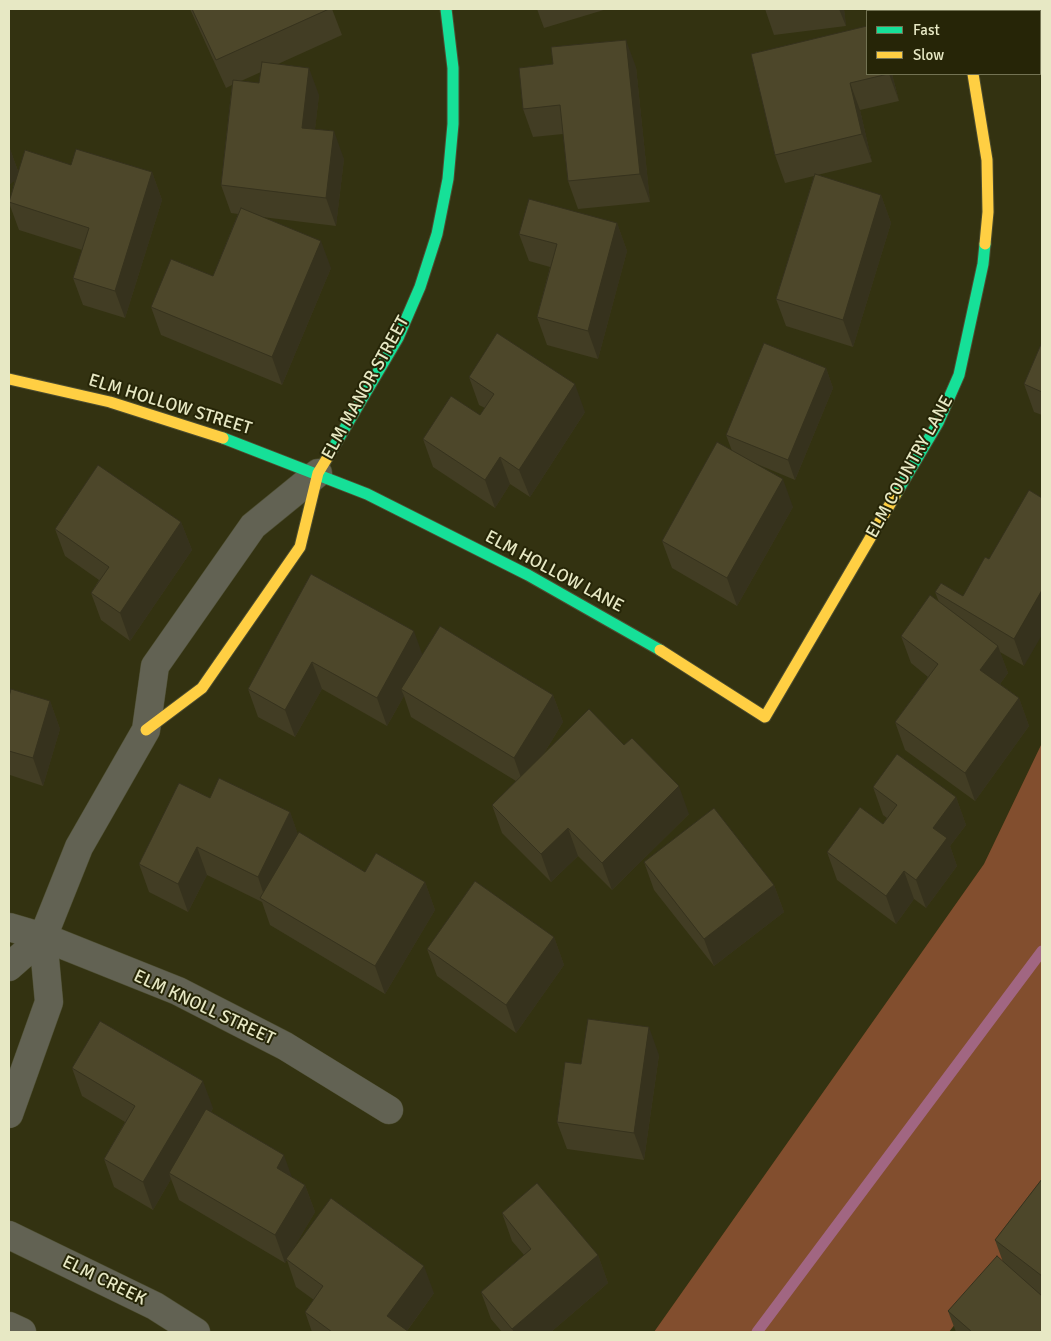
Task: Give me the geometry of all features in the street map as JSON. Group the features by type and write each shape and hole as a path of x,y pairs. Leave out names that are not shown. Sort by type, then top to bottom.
{"street":[{"name":"ELM MANOR STREET","path":"146,730 202,688 300,547 318,473 398,338 420,287 437,234 448,179 453,124 452,68 446,9"},
{"name":"ELM COUNTRY LANE","path":"765,717 938,423 959,375 983,264 988,212 987,160 973,75"},
{"name":"ELM HOLLOW STREET","path":"9,379 110,402 227,439 318,473"},
{"name":"ELM MANOR STREET","path":"9,968 42,937 79,847 146,730 155,666 253,526 318,473"},
{"name":"ELM HOLLOW LANE","path":"318,473 366,494 528,575 674,658 765,717"},
{"name":"ELM KNOLL STREET","path":"9,927 42,937 178,991 284,1046 389,1110"},
{"name":"ELM MANOR STREET","path":"9,1114 49,1002 42,937"},
{"name":"ELM CREEK","path":"9,1235 155,1306 196,1332"},
{"path":"9,1326 22,1332"}],"shaded area":[{"path":"1042,743 1042,1210 949,1332 654,1332 984,864"}],"building":[{"path":"192,9 329,9 216,60"},
{"path":"866,26 866,75 884,75 850,83 862,134 775,155 751,54"},
{"path":"626,40 640,174 568,181 560,105 523,109 519,68 553,64 551,47"},
{"path":"262,62 309,68 302,128 334,131 326,198 221,185 233,80 259,83"},
{"path":"76,149 152,172 115,291 73,278 89,228 9,202 25,150 71,165"},
{"path":"815,174 881,195 843,320 776,299"},
{"path":"529,199 617,223 588,331 537,317 557,244 519,234"},
{"path":"241,208 321,241 272,357 151,307 171,259 213,276"},
{"path":"497,333 575,384 519,470 500,457 485,480 423,439 451,396 480,415 494,394 469,377"},
{"path":"1042,342 1042,392 1024,384"},
{"path":"764,343 826,368 788,460 726,435"},
{"path":"717,442 783,479 727,578 662,541"},
{"path":"98,465 181,522 120,613 91,593 109,567 55,529"},
{"path":"1029,490 1042,498 1042,590 1014,639 935,592 941,583 963,596 985,557 989,559"},
{"path":"311,574 414,631 377,698 312,662 285,710 248,689"},
{"path":"930,595 998,646 980,670 1019,698 965,773 895,722 938,664 901,636"},
{"path":"440,626 553,695 514,758 401,689"},
{"path":"11,689 50,701 33,758 9,751 9,697"},
{"path":"589,709 624,745 632,738 679,786 602,863 568,828 541,854 492,805"},
{"path":"897,754 956,797 933,828 947,838 916,880 904,871 886,896 827,852 860,807 883,824 897,805 873,787"},
{"path":"219,778 290,812 258,877 197,847 178,884 139,864 179,783 210,798"},
{"path":"714,808 774,885 704,939 644,862"},
{"path":"299,832 365,872 376,853 425,882 375,966 260,898"},
{"path":"475,881 554,937 506,1005 427,949"},
{"path":"588,1019 649,1027 634,1133 557,1122 565,1062 581,1064"},
{"path":"100,1021 203,1081 143,1182 104,1159 135,1106 72,1068"},
{"path":"206,1109 284,1155 277,1168 305,1185 275,1235 169,1173"},
{"path":"1042,1179 1042,1276 995,1240"},
{"path":"537,1183 598,1255 512,1329 481,1292 531,1249 502,1213"},
{"path":"331,1198 424,1266 387,1316 409,1332 332,1332 305,1312 323,1286 286,1259"},
{"path":"997,1256 1042,1296 1042,1332 972,1332 948,1311"}],"waterway":[{"path":"757,1332 1042,951"}],"traffic: fast":[{"path":"329,455 398,338 420,287 437,234 448,179 453,124 453,68 446,9"},
{"path":"896,494 938,423 959,375 983,264 985,244"},
{"path":"223,438 367,494 528,575 660,650"}],"traffic: slow":[{"path":"973,75 987,160 988,212 985,244"},
{"path":"9,379 110,402 223,438"},
{"path":"146,730 202,688 300,547 318,473 329,455"},
{"path":"660,650 765,717 896,494"}]}
